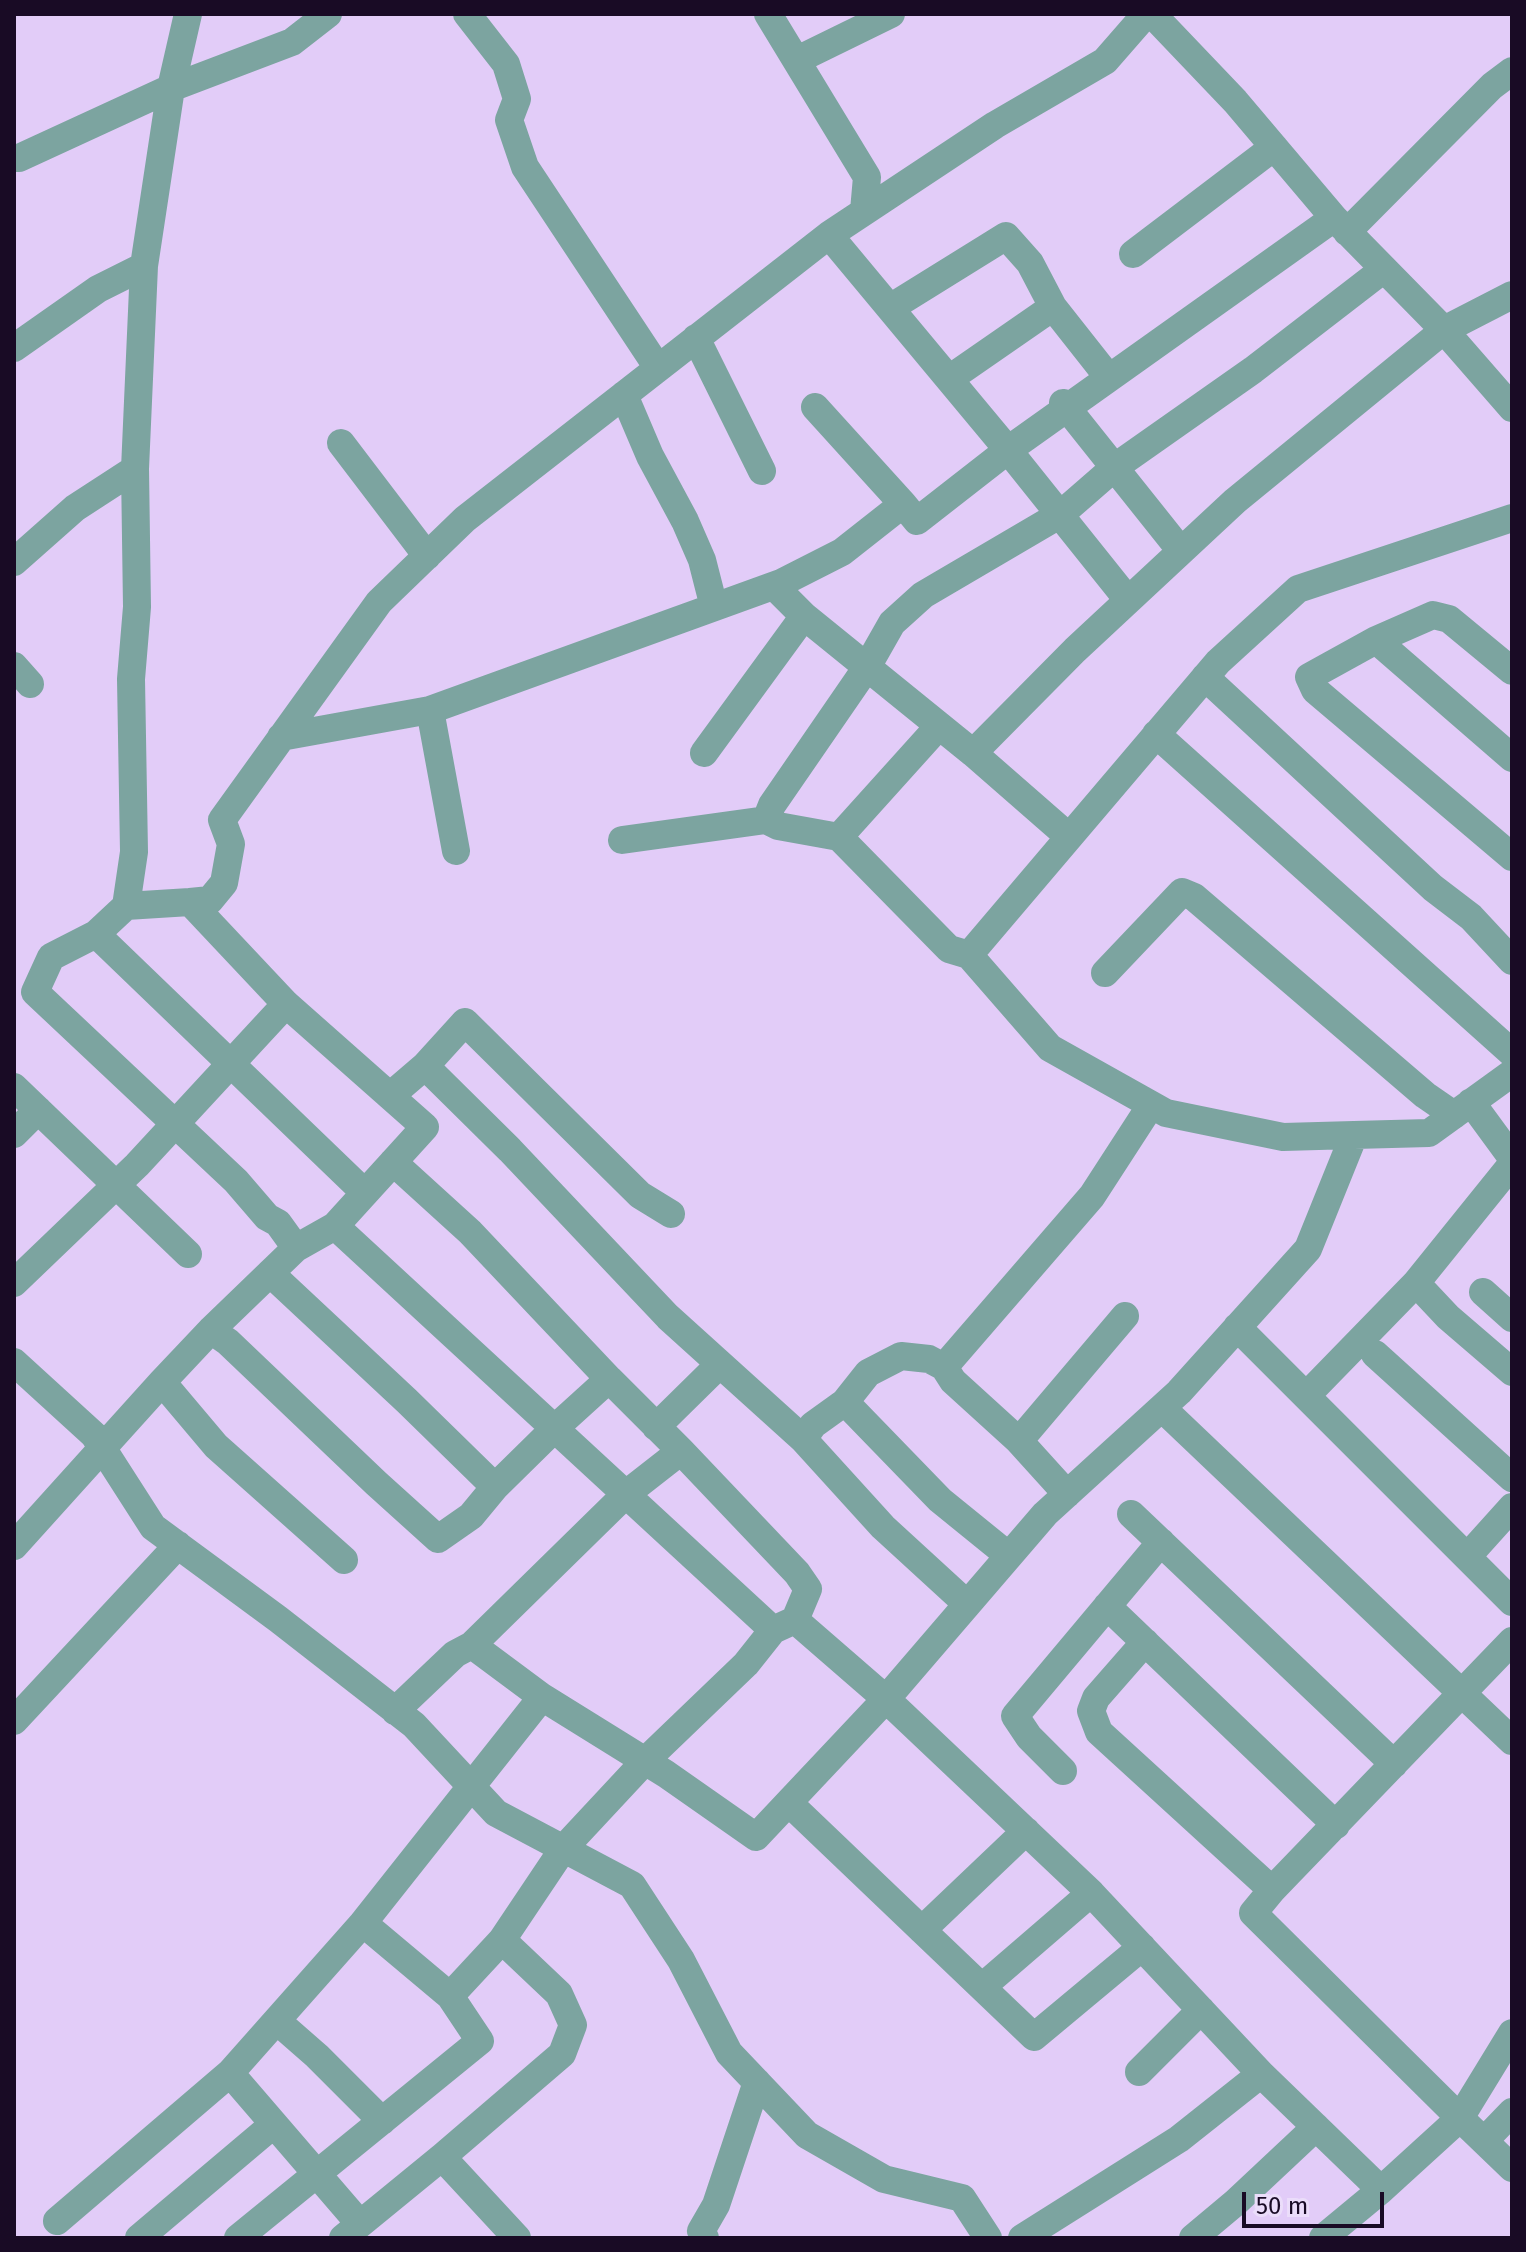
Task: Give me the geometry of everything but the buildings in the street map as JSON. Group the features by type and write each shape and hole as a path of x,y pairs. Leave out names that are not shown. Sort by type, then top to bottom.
{"street":[{"path":"188,14 171,88 144,266 135,469 137,607 131,679 134,852 126,906 96,934 51,957 35,992 236,1181 267,1217 278,1223 296,1248"},
{"path":"14,158 171,88 292,42 328,14"},
{"path":"467,14 506,64 517,99 509,120 525,167 658,368"},
{"path":"768,14 867,177 864,211"},
{"path":"797,60 891,14"},
{"path":"126,906 210,900 224,883 231,844 222,820 379,602 465,519 829,235 995,125 1105,61 1149,14 1235,101 1340,225 1444,330 1512,408"},
{"path":"815,407 917,521 1065,405 1340,225 1512,71"},
{"path":"1133,254 1274,147"},
{"path":"829,235 1061,514 1128,600"},
{"path":"890,308 1006,236 1030,263 1053,307 1109,378"},
{"path":"14,348 98,289 144,266"},
{"path":"766,820 772,805 867,667 892,623 923,595 1061,514 1115,467 1253,370 1384,269"},
{"path":"973,753 1075,650 1235,501 1444,330 1512,295"},
{"path":"949,379 1053,307"},
{"path":"696,338 762,471"},
{"path":"624,395 650,456 702,560 714,607"},
{"path":"1065,405 1181,551"},
{"path":"341,443 427,556"},
{"path":"14,562 75,508 135,469"},
{"path":"281,737 430,710 774,586 842,552 903,504"},
{"path":"969,955 1218,662 1298,589 1508,526"},
{"path":"774,586 804,616 973,753 1068,836"},
{"path":"1512,671 1449,619 1433,615 1376,640 1309,677 1315,690 1512,857"},
{"path":"704,753 804,616"},
{"path":"1376,640 1512,758"},
{"path":"1205,677 1433,888 1471,917 1512,961"},
{"path":"430,710 456,851"},
{"path":"839,837 939,726"},
{"path":"1156,734 1512,1053"},
{"path":"622,840 766,820 778,826 839,837 949,949 969,955 1050,1048 1166,1113 1283,1137 1429,1133 1512,1073"},
{"path":"1105,973 1182,892 1194,897 1425,1095 1462,1109 1512,1161 1416,1283 1306,1396"},
{"path":"14,1546 211,1330 296,1248 335,1226 425,1127 286,1004 190,902"},
{"path":"96,934 365,1193"},
{"path":"14,1283 116,1185 286,1004"},
{"path":"390,1096 425,1066 465,1022 640,1195 671,1214"},
{"path":"425,1066 510,1150 668,1317 803,1439 883,1527 967,1604"},
{"path":"14,1087 188,1254"},
{"path":"944,1367 1092,1196 1151,1105"},
{"path":"14,1134 38,1110"},
{"path":"472,1645 542,1697 645,1761 756,1837 886,1699 1045,1514 1179,1392 1308,1249 1354,1135"},
{"path":"393,1162 470,1232 797,1573 808,1589 784,1625 645,1761 563,1849 502,1940 450,1996"},
{"path":"335,1226 626,1494 784,1625 886,1699 1091,1893 1261,2074 1381,2190"},
{"path":"270,1273 495,1487"},
{"path":"1416,1283 1448,1317 1512,1372"},
{"path":"1483,1292 1512,1318"},
{"path":"1019,1441 1125,1316"},
{"path":"1237,1327 1512,1602"},
{"path":"211,1330 228,1342 438,1539 471,1516 495,1487 609,1379"},
{"path":"1375,1354 1512,1478"},
{"path":"803,1439 813,1425 845,1402 868,1373 901,1356 929,1359 944,1367 953,1381 1019,1441 1067,1494"},
{"path":"656,1427 720,1364"},
{"path":"18,1375 94,1435 153,1527 414,1725 496,1813 632,1885 681,1960 729,2053 807,2135 884,2179 962,2198 988,2238"},
{"path":"162,1382 216,1446 344,1560"},
{"path":"845,1402 940,1500 1009,1556"},
{"path":"1162,1408 1512,1741"},
{"path":"395,1711 455,1654 472,1645 626,1494 681,1451"},
{"path":"1467,1557 1512,1507"},
{"path":"1131,1514 1394,1764"},
{"path":"1063,1771 1029,1737 1015,1716 1161,1542"},
{"path":"14,1721 178,1545"},
{"path":"1107,1606 1336,1825"},
{"path":"1512,1641 1253,1913 1512,2168"},
{"path":"1145,1642 1096,1698 1091,1711 1099,1732 1272,1890"},
{"path":"57,2221 230,2073 363,1923 542,1697"},
{"path":"789,1803 1034,2037 1142,1947"},
{"path":"922,1930 1026,1831"},
{"path":"982,1987 1091,1893"},
{"path":"238,2238 480,2041 450,1996 363,1923"},
{"path":"230,2073 317,2174 352,2231 562,2054 573,2025 559,1994 502,1940"},
{"path":"1139,2072 1201,2010"},
{"path":"277,2021 382,2121"},
{"path":"1326,2237 1460,2118 1512,2033"},
{"path":"1022,2238 1179,2139 1261,2074"},
{"path":"705,2238 701,2231 716,2205 757,2082"},
{"path":"1484,2141 1512,2112"},
{"path":"139,2238 274,2124"},
{"path":"1193,2238 1316,2127"},
{"path":"442,2157 517,2238"}]}
